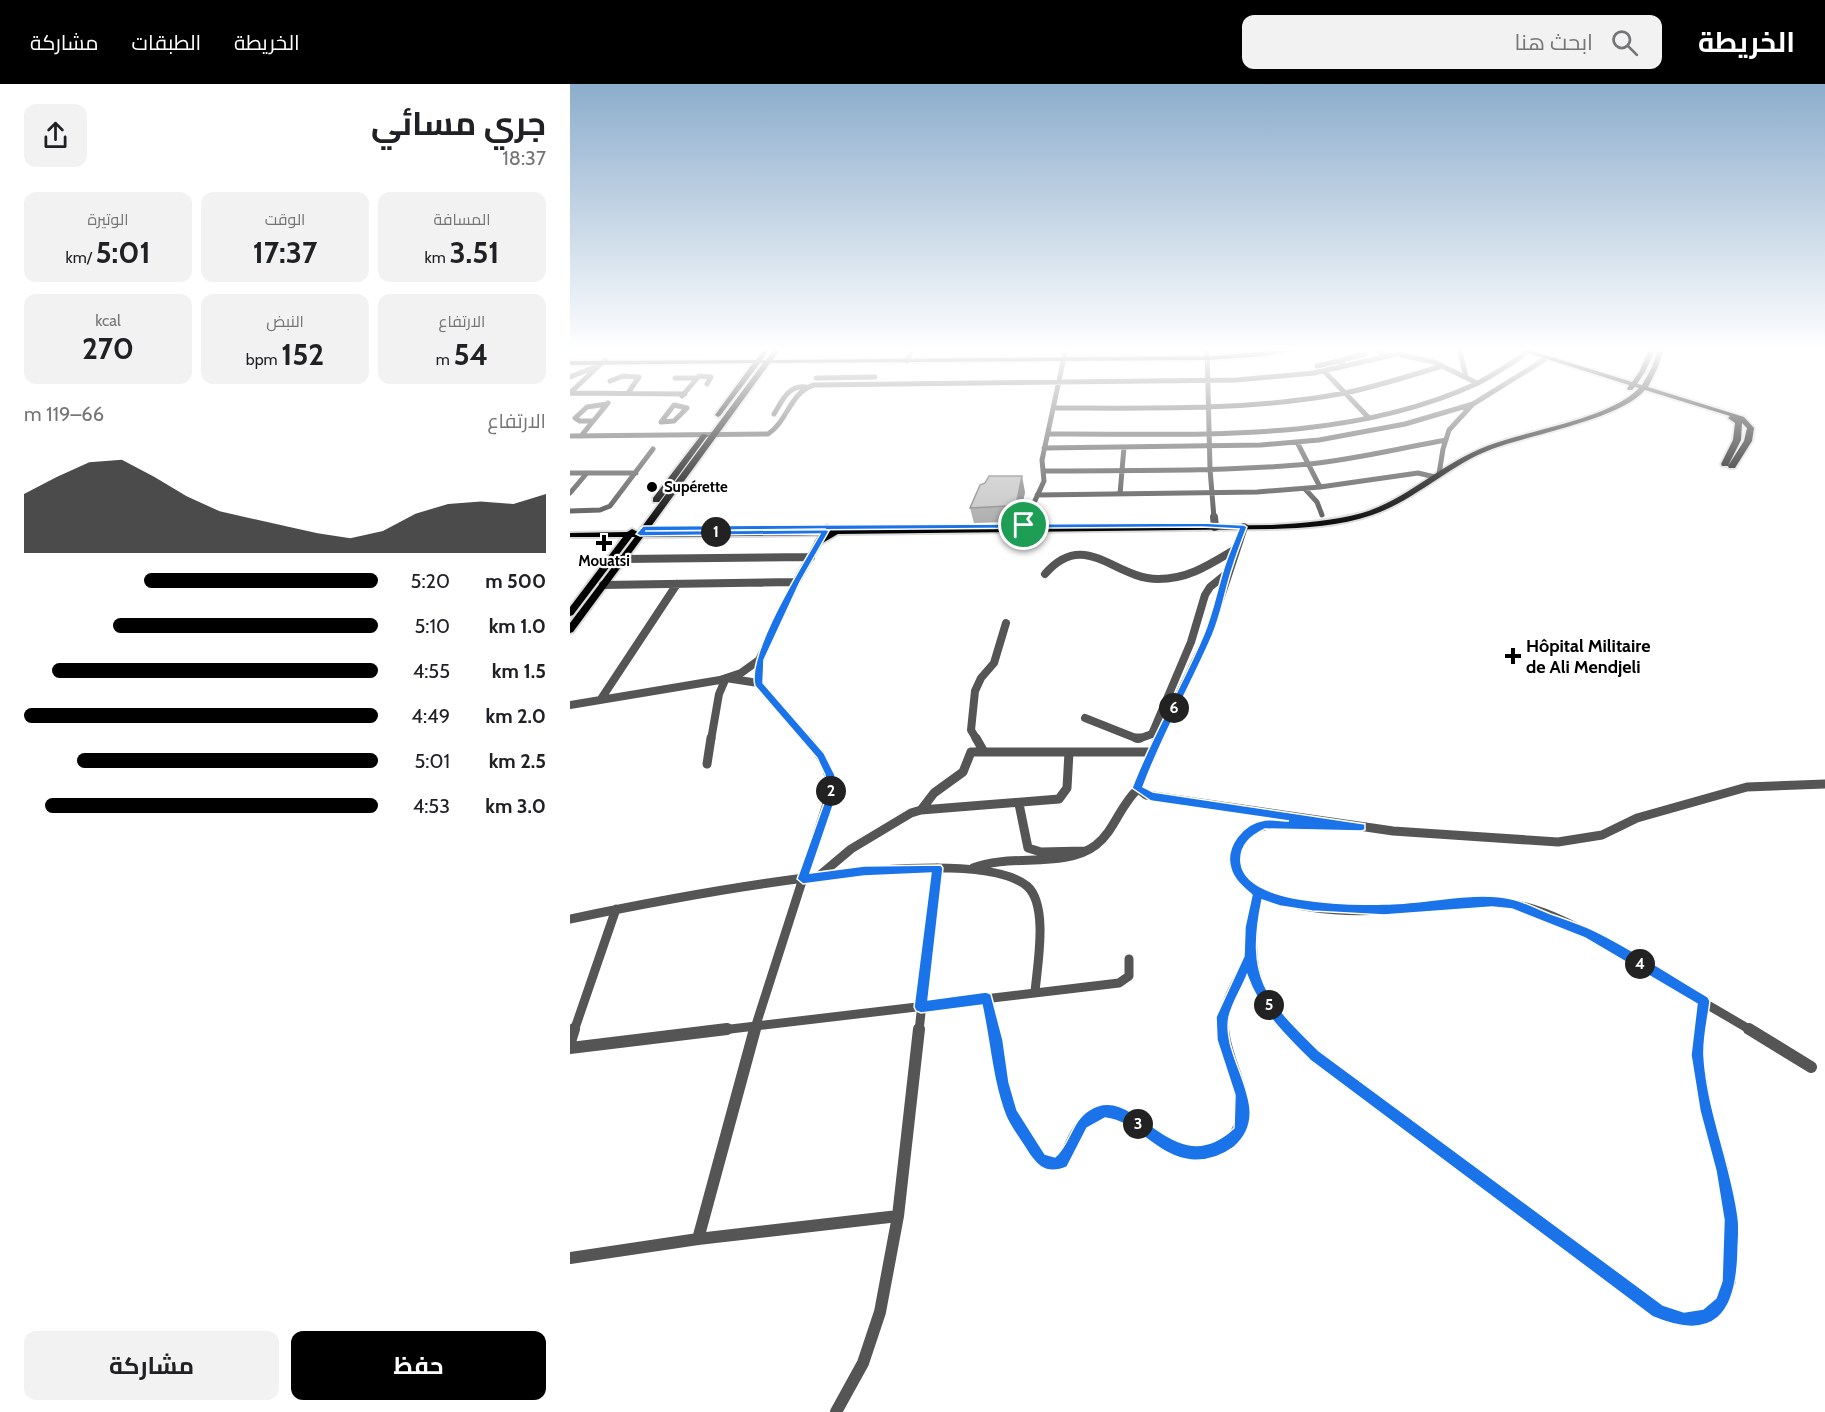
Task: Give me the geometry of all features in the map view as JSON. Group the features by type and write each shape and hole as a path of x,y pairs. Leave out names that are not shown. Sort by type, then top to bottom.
{"main road":[{"path":"570,613 637,531 727,410"},
{"path":"826,530 1304,525 1365,514 1396,502 1482,450 1604,410"},
{"path":"1711,410 1739,422 1737,440 1728,465 1748,441 1751,428 1748,422 1719,410"},
{"path":"570,529 826,530 1024,525 1202,525 1215,527"},
{"path":"570,535 637,531"},
{"path":"570,630 622,560 637,531"},
{"path":"819,543 837,531"}],"street":[{"path":"584,410 575,418 580,421 593,421"},
{"path":"581,436 602,410"},
{"path":"670,410 661,422 675,421 685,410"},
{"path":"774,414 777,410"},
{"path":"570,436 764,435 779,426 790,410"},
{"path":"1024,525 1043,484 1042,460 1053,410"},
{"path":"1210,410 1210,469 1215,527"},
{"path":"1361,410 1366,415"},
{"path":"1048,432 1289,428 1389,410"},
{"path":"1044,448 1210,447 1297,442 1383,429 1451,410"},
{"path":"1037,495 1212,493 1305,489 1418,473 1437,476 1450,427 1463,418 1469,410"},
{"path":"1044,471 1210,469 1308,464 1363,457 1446,440"},
{"path":"1297,442 1320,488"},
{"path":"1120,494 1124,447"},
{"path":"570,511 607,508 653,449"},
{"path":"570,473 636,473"},
{"path":"570,493 587,473"},
{"path":"1305,489 1317,502 1322,515"},
{"path":"973,869 1001,860 1040,861 1070,857 1099,843 1112,825 1116,812 1138,789 1139,779 1151,752 1171,716 1209,634 1244,527"},
{"path":"758,683 759,660 796,582 826,530"},
{"path":"1045,574 1061,559 1074,554 1100,558 1135,576 1176,578 1199,573 1235,549"},
{"path":"622,560 811,557"},
{"path":"1085,718 1138,739 1152,734 1191,642 1205,595 1210,587 1227,574"},
{"path":"603,585 796,582"},
{"path":"601,699 677,584"},
{"path":"984,752 970,730 975,691 981,678 994,663 1006,623"},
{"path":"570,705 726,678 742,673 759,660"},
{"path":"698,1239 756,1024 830,800 830,775 820,755 758,683 726,678"},
{"path":"707,764 718,694 726,678"},
{"path":"819,877 851,849 900,818 921,810 1056,800 1064,794 1067,788 1069,752"},
{"path":"921,810 935,790 965,772 970,763 969,753 1151,752"},
{"path":"1138,789 1151,796 1361,827 1428,834 1572,842 1602,835 1647,815 1747,787 1825,784"},
{"path":"1018,804 1030,850 1049,852 1076,849 1086,851"},
{"path":"1361,827 1265,825 1249,831 1240,841 1235,856 1236,869 1245,882 1258,893 1280,901 1312,906 1384,910 1492,902 1513,904 1589,934 1811,1067"},
{"path":"836,1412 863,1363 880,1312 898,1216 938,868"},
{"path":"570,919 616,909 864,871 973,869 1015,878 1028,887 1036,900 1040,915 1035,993"},
{"path":"1258,893 1251,927 1250,956 1254,977 1277,1018 1315,1055 1659,1312 1684,1319 1707,1316 1722,1303 1730,1281 1732,1220 1723,1171 1706,1111 1697,1055 1704,1001"},
{"path":"570,1042 616,909"},
{"path":"986,999 996,1040 1002,1082 1011,1113 1040,1159 1055,1164 1062,1162 1083,1123 1095,1114 1105,1111 1116,1112 1131,1120 1173,1148 1190,1153 1212,1151 1227,1144 1240,1131 1243,1115 1242,1095 1223,1040 1222,1017 1250,956"},
{"path":"570,1048 1122,982 1129,976 1129,958"},
{"path":"570,1258 698,1239 898,1216"}],"building":[{"path":"989,476 1022,476 1017,500 1008,506 970,508 980,485 985,483"}],"place":[{"name":"Supérette","path":"652,487"},
{"name":"Mouatsi","path":"604,543"},
{"name":"Hôpital Militaire de Ali Mendjeli","path":"1513,656"}],"route":[{"path":"1024,525 643,528 640,534 825,531 796,582 759,660 758,683 825,761 830,775 830,800 803,879 864,871 938,868 921,1007 986,999 996,1040 1002,1082 1011,1113 1040,1159 1055,1164 1062,1162 1083,1123 1095,1114 1105,1111 1116,1112 1173,1148 1190,1153 1212,1151 1227,1144 1240,1131 1243,1115 1242,1095 1223,1040 1222,1017 1250,956 1251,927 1258,893 1280,901 1312,906 1384,910 1492,902 1513,904 1589,934 1704,1001 1697,1055 1706,1111 1723,1171 1732,1220 1730,1281 1722,1303 1707,1316 1684,1319 1659,1312 1315,1055 1277,1018 1263,996 1254,977 1250,956 1250,943 1251,927 1258,893 1245,882 1236,869 1235,856 1240,841 1249,831 1265,825 1361,827 1151,796 1137,788 1151,752 1171,716 1209,634 1223,594 1228,568 1244,527 1024,525"}]}
